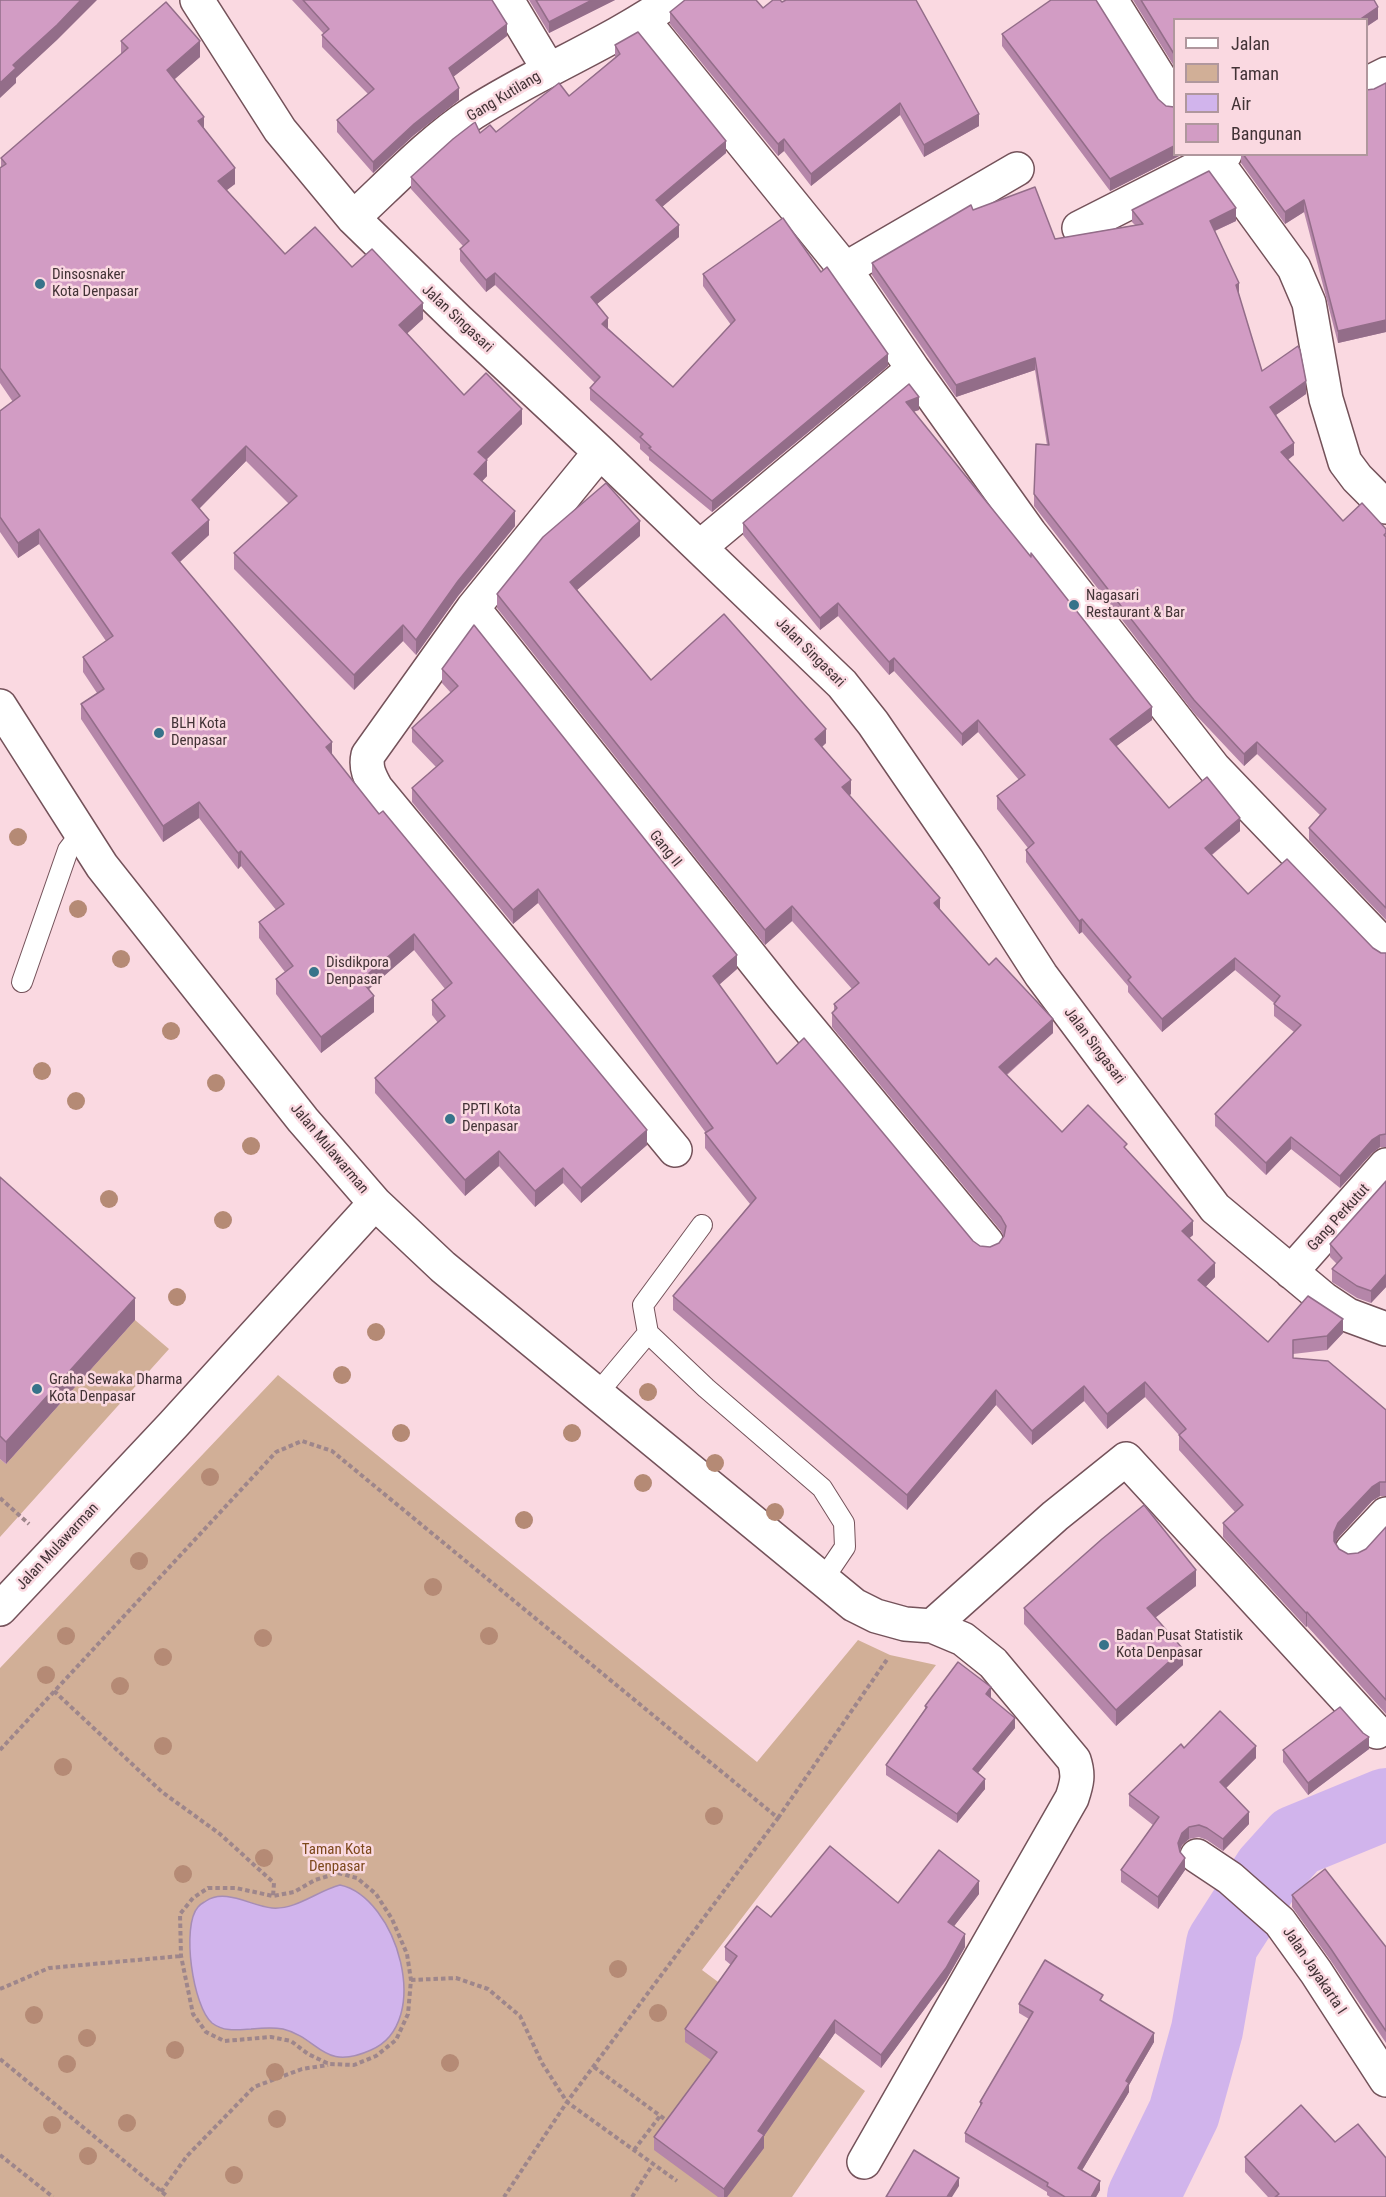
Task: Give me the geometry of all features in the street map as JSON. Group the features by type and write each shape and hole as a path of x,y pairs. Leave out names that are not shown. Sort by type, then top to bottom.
{"street":[{"name":"Jalan Singasari","path":"197,0 280,130 352,218 842,684 873,723 967,860 1041,975 1182,1166 1222,1215 1324,1299 1348,1315 1386,1329"},
{"path":"507,0 549,70"},
{"name":"Gang Kutilang","path":"352,218 433,145 472,114 643,20 672,0"},
{"path":"1111,0 1173,99"},
{"path":"643,20 845,269 1030,533 1214,768 1386,947"},
{"path":"1368,83 1386,74"},
{"path":"1079,228 1217,156 1294,268 1309,303 1326,399 1345,462 1357,478 1386,507"},
{"path":"845,269 1017,169"},
{"path":"700,547 913,369"},
{"path":"600,452 473,608 368,755 366,763 369,776 376,788 675,1150"},
{"name":"Gang II","path":"473,608 783,997 987,1243"},
{"name":"Jalan Mulawarman","path":"0,706 102,866 303,1120 375,1203 173,1425 0,1609"},
{"name":"Gang Perkutut","path":"1291,1272 1386,1165"},
{"path":"375,1203 443,1267 854,1605 876,1616 919,1625 963,1640 993,1663 1074,1760 1078,1780 1072,1798 864,2162"},
{"path":"919,1625 1126,1459 1377,1732"},
{"path":"1352,1550 1386,1514"},
{"name":"Jalan Jayakarta I","path":"1197,1856 1230,1878 1280,1922 1316,1972 1386,2080"}],"lane":[{"path":"22,982 68,850 81,833"},
{"path":"702,1225 643,1305 648,1333 706,1388 822,1488 844,1523 845,1546 822,1581"},
{"path":"597,1394 648,1333"}],"path":[{"path":"0,1750 276,1452 302,1441 332,1451 777,1818"},
{"path":"504,2197 567,2102 777,1818 890,1655 919,1625"},
{"path":"54,1691 162,1792 238,1849 274,1883 273,1896"},
{"path":"161,2192 187,2156 254,2087 302,2069 329,2064 354,2065 376,2056 396,2040 408,2014 411,1980 407,1954 392,1919 376,1894 357,1878 338,1873 315,1880 294,1892 273,1896 236,1888 208,1888 193,1898 180,1914 181,1956 193,2014 206,2032 224,2041 271,2037 291,2041 308,2054 329,2064"},
{"path":"0,1989 50,1968 181,1956"},
{"path":"411,1980 456,1978 488,1989 520,2016 542,2063 567,2102 677,2181"},
{"path":"0,2059 168,2197"},
{"path":"594,2067 672,2125"},
{"path":"634,2150 660,2116"},
{"path":"0,2156 53,2197"},
{"path":"632,2197 653,2164"}],"green space":[{"path":"135,1320 169,1349 0,1537 0,1459 6,1464"},
{"name":"Taman Kota Denpasar","path":"278,1375 757,1762 858,1640 890,1655 936,1665 702,1970 865,2091 792,2197 0,2197 0,1668"}],"water":[{"path":"340,1885 360,1894 378,1912 391,1935 400,1962 404,1989 401,2015 390,2036 371,2050 355,2056 342,2057 331,2055 295,2033 283,2029 231,2030 212,2023 199,2001 190,1948 193,1917 199,1906 213,1897 221,1896 264,1907 281,1908"}],"building":[{"path":"0,0 81,0 13,65 16,68 0,83"},
{"path":"303,0 492,0 507,24 449,68 459,88 414,124 373,162 337,120 374,89 322,35 329,29"},
{"path":"536,0 592,0 549,22"},
{"path":"685,0 756,0 763,8 773,0 782,2 786,0 916,0 979,114 924,145 900,103 811,174 784,139 778,144 670,12"},
{"path":"1051,0 1096,0 1158,99 1166,106 1173,107 1173,147 1110,179 1002,34"},
{"path":"1141,0 1374,0 1378,7 1362,18 1173,18 1173,52"},
{"path":"166,2 200,41 167,70 204,117 198,121 235,168 218,181 285,254 315,227 352,267 372,249 423,303 399,325 464,395 486,373 522,409 478,452 487,460 474,474 515,511 458,581 416,640 403,625 354,675 234,553 297,496 246,446 192,500 209,520 172,553 332,742 326,747 379,814 383,811 647,1130 581,1188 563,1168 535,1191 499,1151 465,1180 375,1078 445,1016 432,1000 452,983 414,934 361,980 374,996 321,1037 276,979 293,966 259,922 284,904 241,851 238,853 199,802 163,826 81,704 104,689 83,657 113,636 39,529 18,543 0,517 0,411 20,396 0,368 0,168 6,164 1,158 128,48 121,41"},
{"path":"638,32 726,141 656,200 679,225 591,297 608,318 602,324 673,387 735,320 703,274 783,218 821,272 827,267 888,354 712,501 649,448 651,447 640,437 643,434 590,388 600,377 495,273 486,280 460,249 469,241 411,177 475,122 480,133 490,125 496,132 559,83 569,96 620,54 615,45"},
{"path":"1386,83 1386,320 1338,331 1304,200 1285,212 1244,156 1368,156 1368,90"},
{"path":"1209,171 1236,208 1210,221 1239,283 1236,285 1262,371 1298,346 1300,350 1306,381 1270,407 1294,443 1281,452 1343,521 1362,503 1386,529 1384,535 1386,537 1386,908 1309,828 1326,809 1257,742 1244,754 1194,700 1034,494 1036,444 1049,445 1035,358 956,385 872,263 971,205 973,210 1035,187 1055,239 1143,224 1132,210"},
{"path":"909,384 919,397 906,402 1031,557 1031,553 1152,707 1110,739 1169,808 1207,777 1240,818 1205,848 1248,894 1287,859 1373,948 1386,953 1386,1134 1372,1140 1340,1176 1291,1137 1266,1163 1215,1114 1301,1025 1274,1004 1280,996 1235,958 1162,1019 1128,980 1131,977 1082,919 1079,921 1026,850 1034,843 997,796 1025,775 978,720 962,734 894,658 889,662 838,603 820,618 743,523"},
{"path":"606,483 640,521 570,582 651,680 724,614 826,729 815,739 851,780 842,787 940,898 934,903 989,965 996,958 1053,1019 999,1067 1062,1132 1088,1105 1127,1144 1124,1147 1193,1221 1182,1231 1215,1263 1198,1280 1268,1342 1308,1296 1343,1319 1327,1336 1293,1340 1293,1358 1328,1361 1386,1410 1386,1482 1380,1482 1372,1487 1338,1523 1334,1532 1334,1541 1339,1549 1348,1554 1358,1553 1366,1549 1386,1527 1386,1700 1223,1523 1243,1505 1179,1435 1186,1429 1145,1382 1107,1414 1084,1386 1032,1431 996,1390 907,1495 673,1296 756,1198 705,1133 713,1128 538,889 513,910 412,788 443,761 412,728 458,686 442,669 474,625 737,955 713,976 777,1064 804,1038 973,1241 980,1246 990,1247 999,1243 1004,1236 1006,1226 1001,1217 832,1013 837,1008 834,1004 859,983 792,906 765,930 497,594 543,537"},
{"name":"Graha Sewaka Dharma Kota Denpasar","path":"0,1177 135,1298 6,1442 0,1436"},
{"path":"1386,1181 1386,1274 1371,1291 1357,1286 1332,1269 1342,1258 1330,1244"},
{"path":"1144,1505 1196,1570 1147,1608 1183,1649 1116,1710 1024,1608"},
{"path":"958,1662 991,1687 986,1694 1015,1718 973,1769 985,1779 957,1814 886,1765 927,1707 925,1706"},
{"path":"1340,1707 1369,1737 1308,1783 1283,1750"},
{"path":"1220,1711 1256,1746 1220,1782 1249,1812 1223,1839 1199,1825 1189,1827 1182,1833 1178,1843 1180,1852 1185,1858 1158,1897 1121,1870 1159,1817 1129,1794 1181,1744 1184,1748"},
{"path":"830,1846 898,1903 939,1850 979,1881 948,1922 965,1934 946,1968 881,2055 835,2020 758,2131 764,2135 724,2189 654,2137 717,2052 685,2029 737,1956 725,1947 757,1906 771,1917"},
{"path":"1325,1869 1386,1947 1386,2031 1292,1895"},
{"path":"1045,1960 1103,1995 1100,2000 1154,2033 1126,2081 1129,2083 1078,2168 1100,2181 1091,2197 1065,2197 1047,2186 1048,2183 965,2133 982,2103 980,2102 1033,2012 1019,2004"},
{"path":"1301,2105 1335,2142 1358,2124 1386,2158 1386,2197 1275,2197 1279,2194 1245,2157"},
{"path":"914,2150 959,2178 947,2197 886,2197"}],"waterway":[{"path":"1143,2197 1184,2113 1207,2030 1222,1944 1269,1871 1296,1841 1386,1804"}],"place":[{"name":"Dinsosnaker Kota Denpasar","path":"40,284"},
{"name":"Nagasari Restaurant & Bar","path":"1074,605"},
{"name":"BLH Kota Denpasar","path":"159,733"},
{"name":"Disdikpora Denpasar","path":"314,972"},
{"name":"PPTI Kota Denpasar","path":"450,1119"},
{"name":"Graha Sewaka Dharma Kota Denpasar","path":"37,1389"},
{"name":"Badan Pusat Statistik Kota Denpasar","path":"1104,1645"}]}
